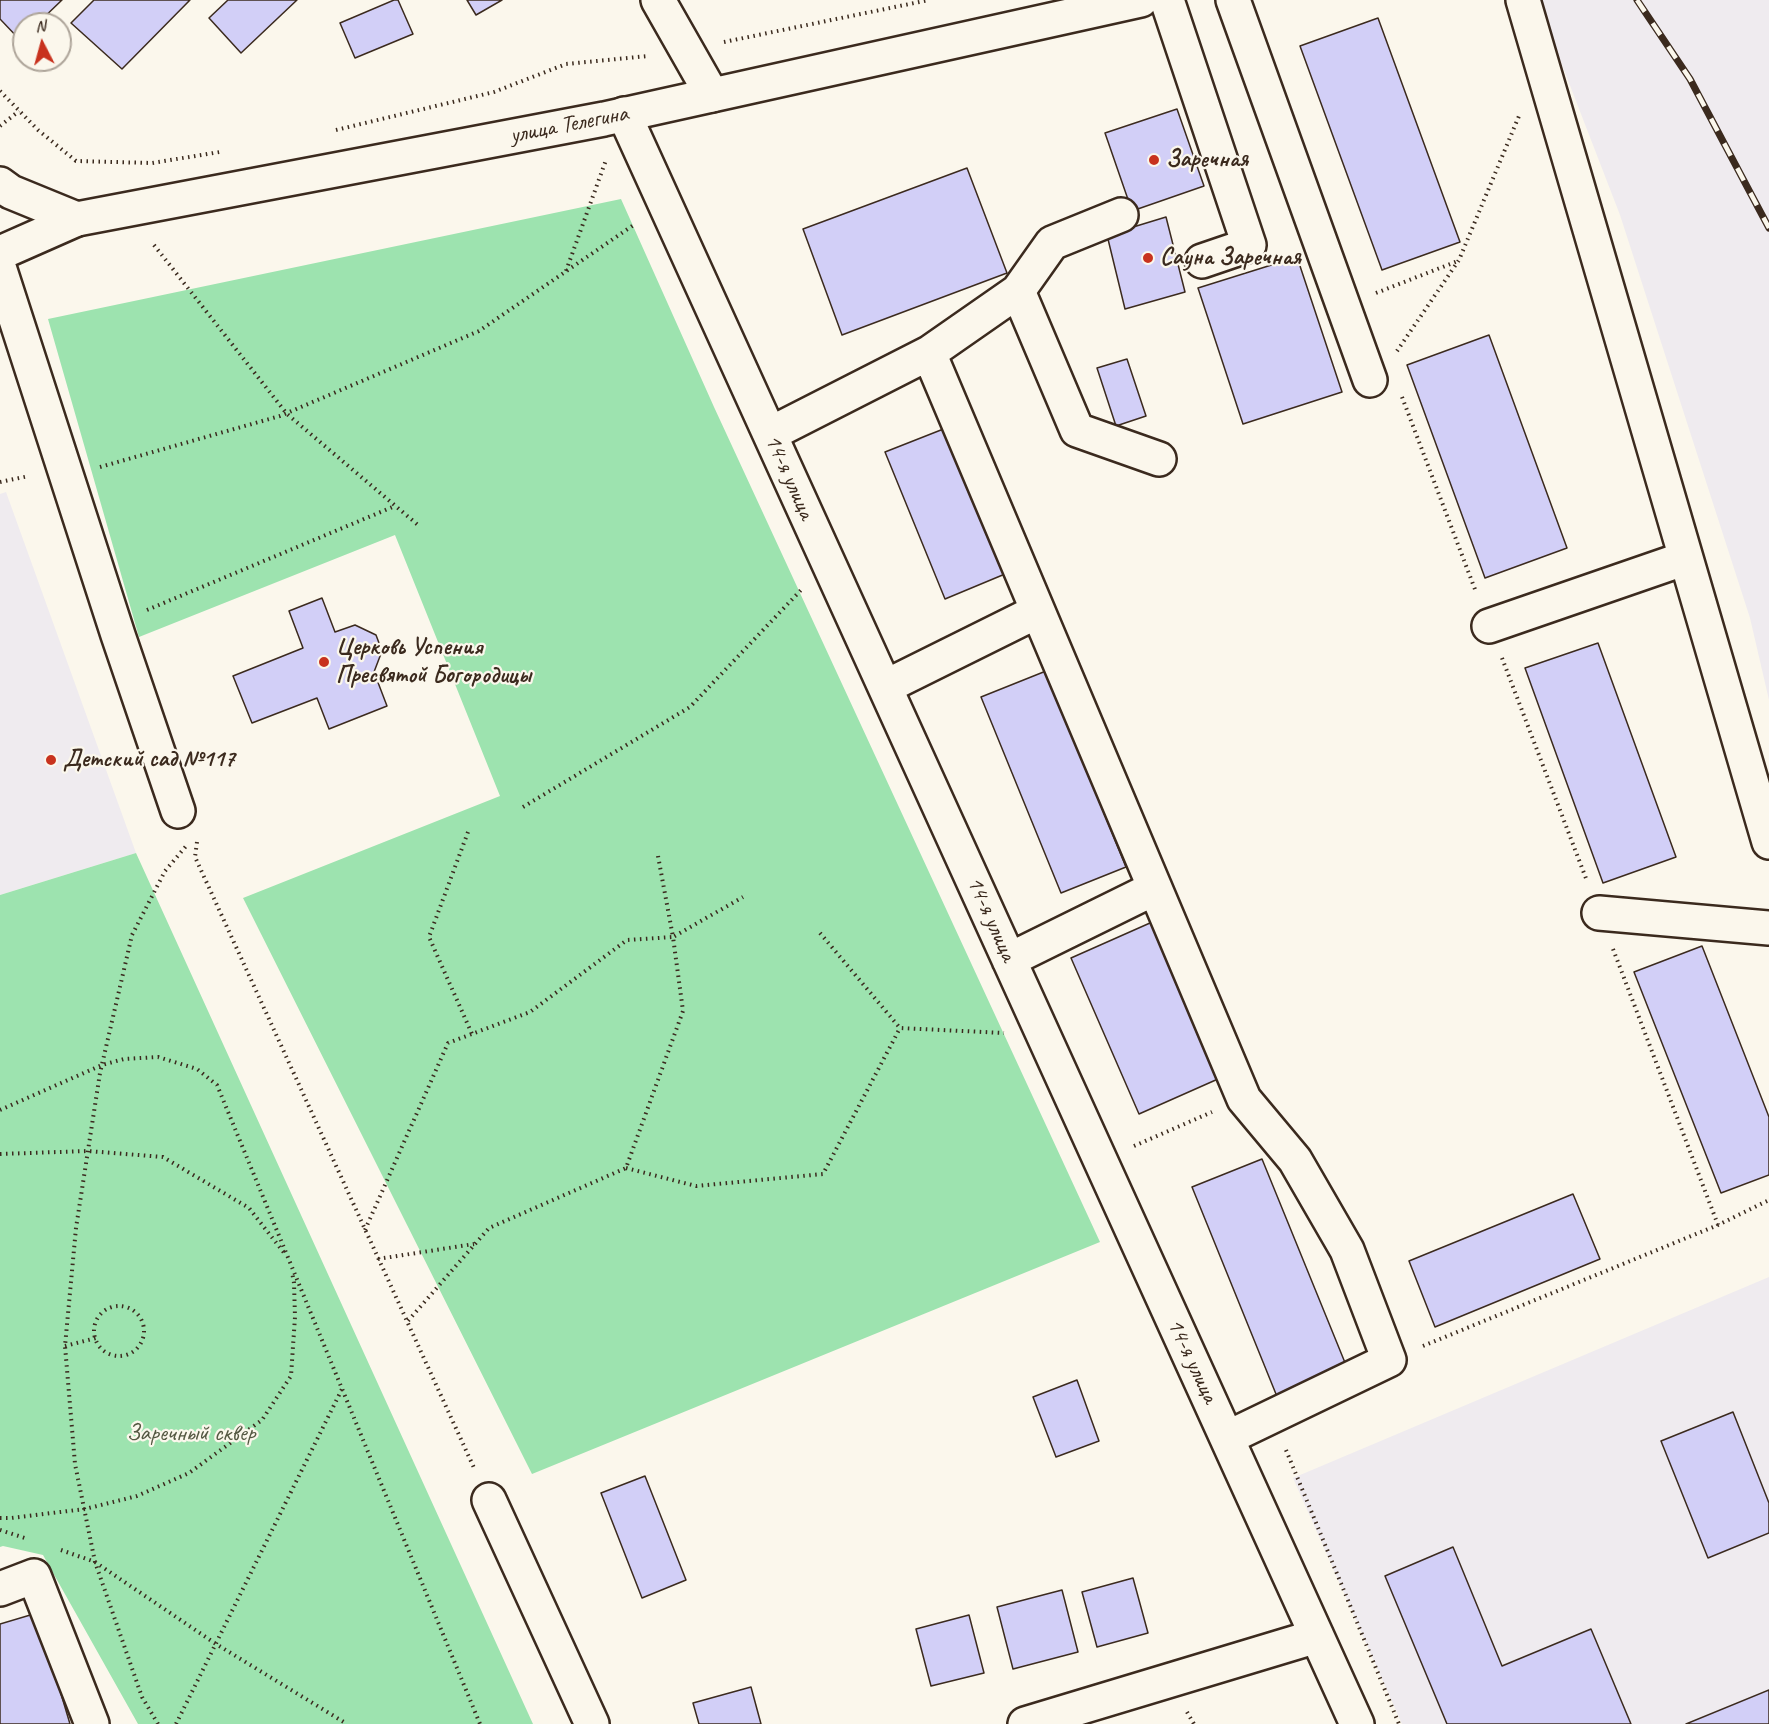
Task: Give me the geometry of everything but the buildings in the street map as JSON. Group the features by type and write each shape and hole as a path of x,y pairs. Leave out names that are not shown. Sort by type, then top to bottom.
{"street":[{"path":"658,0 712,95"},
{"name":"улица Телегина","path":"0,253 77,219 624,114 1141,0"},
{"path":"1167,0 1250,245 1202,261"},
{"path":"1233,0 1370,380"},
{"path":"1523,0 1769,842"},
{"name":"14-я улица","path":"624,114 1357,1724"},
{"path":"0,184 11,192 77,219"},
{"path":"770,434 929,353 1018,291 1052,243 1121,215"},
{"path":"0,270 115,624 189,830"},
{"path":"1018,291 1077,430 1159,459"},
{"path":"929,353 1244,1099 1295,1160 1347,1250 1389,1360 1227,1438"},
{"path":"1489,626 1686,558"},
{"path":"885,687 1038,611"},
{"path":"1009,960 1155,888"},
{"path":"1599,913 1769,928"},
{"path":"489,1500 592,1724"},
{"path":"0,1589 34,1576 92,1724"},
{"path":"1025,1724 1317,1636"}],"path":[{"path":"333,131 494,92 566,64 666,54 929,0"},
{"path":"1396,352 1459,260 1541,63"},
{"path":"0,91 38,130 76,161 152,164 231,150"},
{"path":"0,126 19,111"},
{"path":"566,271 609,150"},
{"path":"65,470 77,474 287,414 479,331 639,221"},
{"path":"154,244 287,414 418,525"},
{"path":"1367,297 1459,260"},
{"path":"115,624 395,506"},
{"path":"523,807 690,707 805,586"},
{"path":"158,1724 142,1697 95,1562 75,1464 65,1346 76,1228 102,1065 132,935 189,830"},
{"path":"189,830 195,857 489,1500"},
{"path":"468,832 429,937 472,1034"},
{"path":"626,1168 683,1011 673,937 658,856"},
{"path":"365,1230 448,1043 530,1012 627,940 673,937 743,897"},
{"path":"820,933 900,1028 1011,1034"},
{"path":"407,1322 489,1228 626,1168 696,1186 823,1174 900,1028"},
{"path":"0,1110 102,1065 124,1059 158,1057 197,1069 217,1085 480,1724"},
{"path":"1100,1160 1244,1099"},
{"path":"0,1154 88,1151 163,1157 249,1208 290,1262 294,1283 295,1317 291,1376 262,1420 189,1473 137,1496 85,1509 0,1518"},
{"path":"1389,1360 1718,1225 1769,1200"},
{"path":"378,1259 475,1244"},
{"path":"120,1305 128,1307 141,1318 144,1335 137,1348 123,1356 108,1353 96,1338 94,1325 98,1317 111,1307 120,1305"},
{"path":"65,1346 96,1338"},
{"path":"176,1724 342,1389"},
{"path":"1272,1416 1399,1724"},
{"path":"0,1530 32,1540"},
{"path":"53,1548 95,1562 216,1644 347,1724"}],"shaded area":[{"path":"1537,0 1769,0 1769,700 1750,618 1620,215"},
{"name":"Детский сад №117","path":"6,492 136,853 0,895 0,494"},
{"path":"1769,1277 1769,1724 1402,1724 1293,1478"}],"green space":[{"path":"621,199 714,407 1100,1242 532,1474 243,898 500,796 395,535 139,637 48,319"},
{"name":"Заречный сквер","path":"136,853 533,1724 138,1724 43,1555 0,1547 0,895"}],"railway":[{"path":"1637,0 1690,79 1769,228"}],"place":[{"name":"Заречная","path":"1154,160"},
{"name":"Сауна Заречная","path":"1148,258"},
{"name":"Церковь Успения Пресвятой Богородицы","path":"324,662"},
{"name":"Детский сад №117","path":"51,760"}]}
